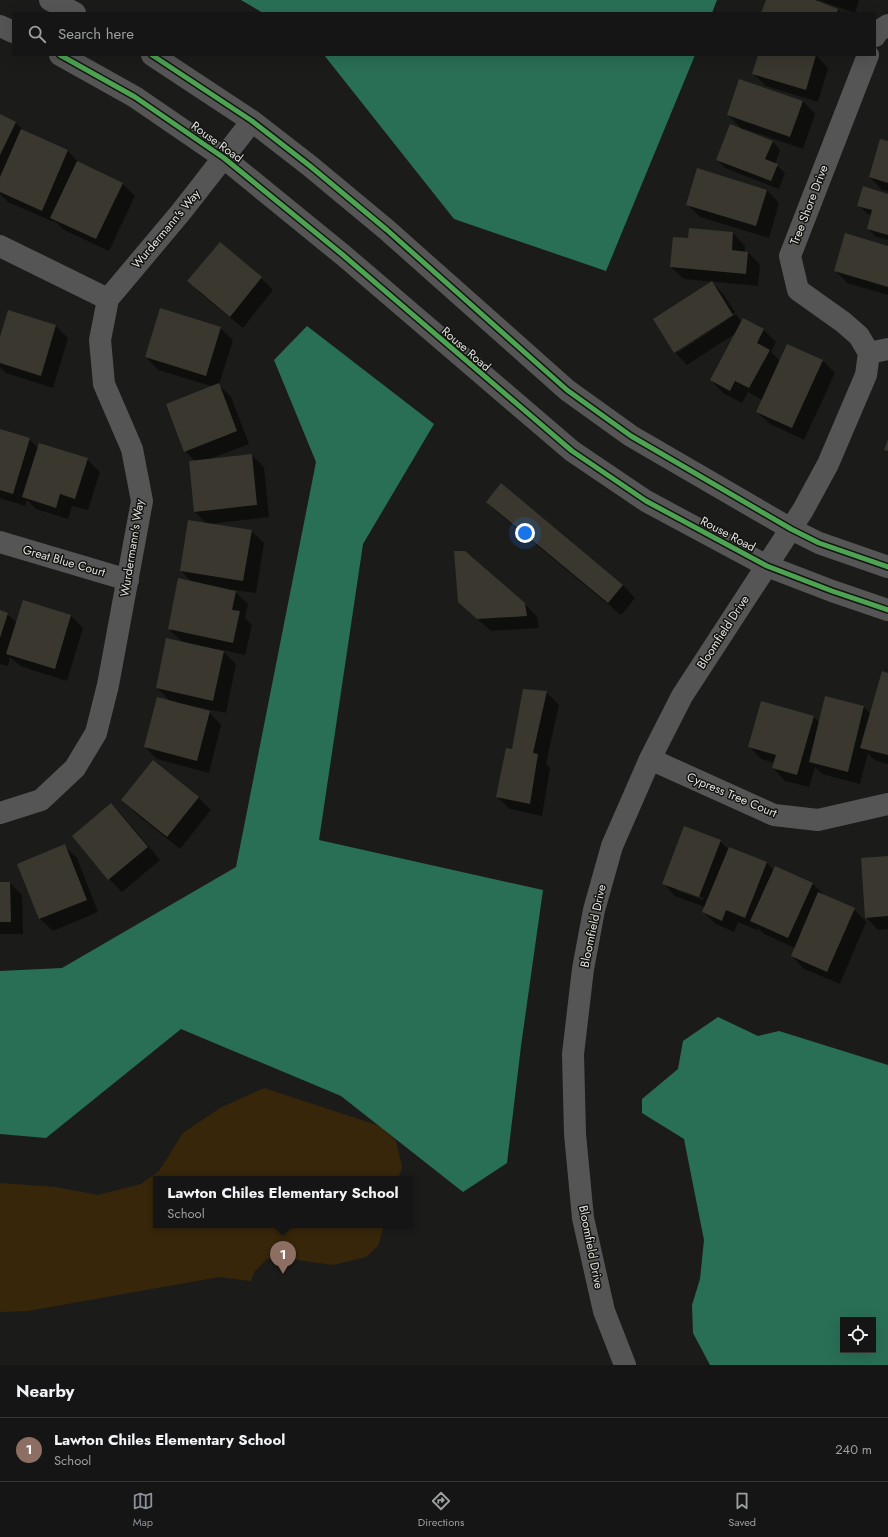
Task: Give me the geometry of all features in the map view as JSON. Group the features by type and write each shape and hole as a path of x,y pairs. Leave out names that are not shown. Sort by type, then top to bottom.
{"street":[{"path":"50,0 73,12"},
{"path":"0,26 12,32"},
{"path":"876,32 888,26"},
{"name":"Rouse Road","path":"62,56 135,97 224,158 343,255 572,452 646,501 767,566 832,591 888,610"},
{"path":"154,56 252,121 310,166 387,230 567,390 631,436 790,529 819,543 888,567"},
{"name":"Tree Shore Drive","path":"790,529 803,510 828,464 866,375 878,351 843,322 798,290 790,256 868,56"},
{"name":"Wurdermann's Way","path":"0,813 41,800 75,768 96,733 108,685 142,501 132,449 104,384 100,340 108,299 181,212 252,121"},
{"path":"0,246 108,299"},
{"name":"Bloomfield Drive","path":"625,1365 604,1311 583,1218 575,1134 573,1054 583,969 594,910 612,846 650,760 682,696 790,529"},
{"name":"Great Blue Court","path":"0,542 128,580"},
{"name":"Cypress Tree Court","path":"650,760 774,815 818,820 888,804"}],"shaded area":[{"path":"241,0 717,0 712,12 261,12"},
{"path":"325,56 695,56 606,271 454,219"},
{"path":"307,326 434,424 363,544 319,840 543,890 521,1046 507,1163 463,1192 341,1096 181,1029 46,1138 0,1134 0,971 62,968 236,867 316,462 274,360"},
{"path":"718,1017 758,1036 779,1031 888,1065 888,1365 710,1365 693,1333 692,1305 700,1279 704,1240 684,1139 642,1113 642,1099 678,1069 683,1041"},
{"path":"264,1088 380,1126 396,1141 402,1167 399,1176 153,1176 153,1228 383,1228 378,1246 366,1257 333,1265 282,1258 267,1259 254,1272 251,1281 219,1277 28,1311 0,1312 0,1183 56,1187 98,1195 141,1184 159,1171 183,1133 220,1108"}],"building":[{"path":"766,0 815,0 838,9 837,12 761,12"},
{"path":"758,56 816,56 806,90 752,74"},
{"path":"739,79 803,101 790,137 727,115"},
{"path":"0,114 16,122 0,155"},
{"path":"730,124 773,141 765,159 778,164 771,181 716,160"},
{"path":"21,129 68,150 42,211 0,192 0,177"},
{"path":"880,139 888,141 888,183 869,177"},
{"path":"77,161 123,183 96,239 50,218"},
{"path":"697,168 767,190 756,226 686,205"},
{"path":"863,186 888,194 888,235 867,229 872,210 857,206"},
{"path":"689,228 733,232 732,250 748,252 746,274 670,267 673,237 688,238"},
{"path":"845,233 888,246 888,287 834,271"},
{"path":"220,242 262,277 230,317 187,281"},
{"path":"712,281 733,315 674,353 653,319"},
{"path":"160,308 221,327 206,376 145,357"},
{"path":"8,310 56,325 41,376 0,363 0,337"},
{"path":"743,318 764,329 757,343 770,350 749,388 735,381 730,391 710,380"},
{"path":"787,344 823,360 792,428 756,412"},
{"path":"219,383 237,431 184,452 166,404"},
{"path":"0,429 30,438 13,494 0,490"},
{"path":"888,439 888,451 884,450"},
{"path":"39,443 88,458 75,499 60,494 56,508 22,497"},
{"path":"252,454 257,505 194,512 189,461"},
{"path":"501,483 623,585 608,603 486,502"},
{"path":"188,520 252,530 243,581 180,571"},
{"path":"454,551 465,551 525,603 527,616 477,619 458,602"},
{"path":"178,578 236,591 232,610 240,611 233,643 168,629"},
{"path":"23,600 71,615 55,669 6,654"},
{"path":"0,610 8,613 0,638"},
{"path":"166,638 224,651 213,701 156,688"},
{"path":"882,671 888,673 888,755 860,748"},
{"path":"523,689 547,691 533,753 538,754 530,804 496,797 506,748 512,749"},
{"path":"825,696 864,706 848,772 809,762"},
{"path":"157,697 210,711 197,761 144,747"},
{"path":"761,701 814,716 797,775 772,768 776,755 748,747"},
{"path":"153,760 199,797 167,837 121,800"},
{"path":"111,803 148,847 108,880 72,836"},
{"path":"684,826 721,840 699,897 662,884"},
{"path":"65,844 87,900 39,919 17,864"},
{"path":"729,847 767,862 745,918 726,910 722,921 702,912"},
{"path":"888,856 888,916 865,918 861,858"},
{"path":"775,866 813,883 788,938 750,921"},
{"path":"0,882 10,882 11,922 0,922"},
{"path":"818,892 855,908 827,972 791,956"}],"cycle path":[{"path":"62,56 135,97 224,158 343,255 572,451 646,501 767,566 832,591 888,610"},
{"path":"154,56 252,121 310,166 387,230 567,390 631,436 791,529 819,543 888,567"}],"place":[{"name":"Lawton Chiles Elementary School","path":"283,1274"}]}
